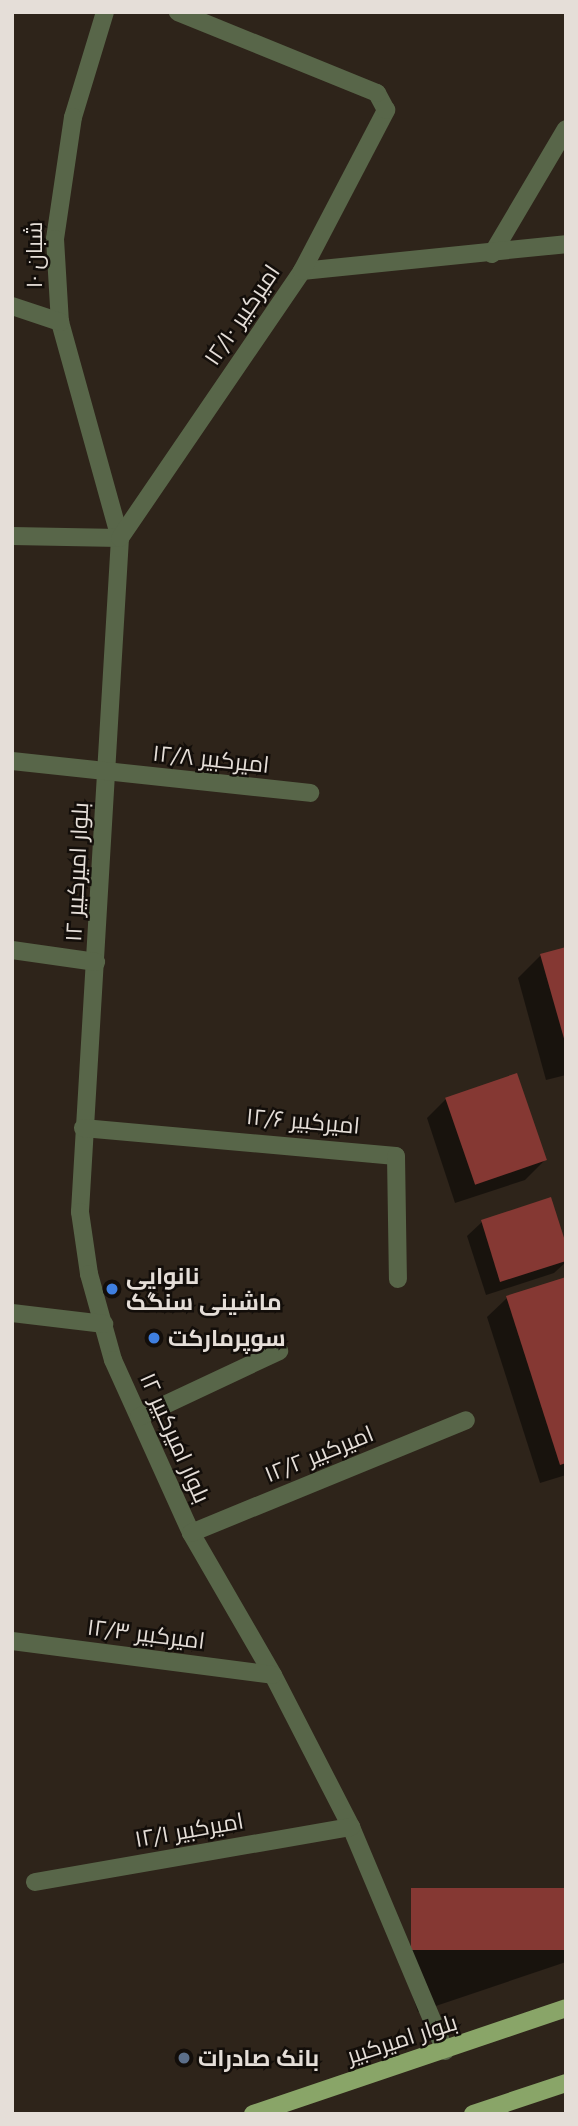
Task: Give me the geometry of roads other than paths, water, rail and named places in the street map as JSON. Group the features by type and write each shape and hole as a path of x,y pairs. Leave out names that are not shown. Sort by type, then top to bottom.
{"main road":[{"name":"بلوار امیرکبیر","path":"253,2114 566,2008"},
{"path":"473,2114 566,2082"}],"street":[{"name":"۱۰ شبان","path":"104,12 73,117 55,239 60,323 120,538"},
{"name":"۱۲/۱۰ امیرکبیر","path":"120,538 302,271 386,110 377,93 178,12"},
{"path":"492,254 566,129"},
{"path":"302,271 492,254 566,244"},
{"path":"12,306 60,323"},
{"path":"12,536 120,538"},
{"name":"۱۲ بلوار امیرکبیر","path":"120,538 96,962 83,1128 80,1212 89,1275 113,1360 191,1533 273,1675 351,1827 445,2051"},
{"name":"۱۲/۸ امیرکبیر","path":"12,761 310,793"},
{"path":"12,950 96,962"},
{"name":"۱۲/۶ امیرکبیر","path":"83,1128 396,1156 398,1279"},
{"path":"12,1312 104,1324"},
{"path":"139,1417 279,1351"},
{"name":"۱۲/۲ امیرکبیر","path":"191,1533 466,1420"},
{"name":"۱۲/۳ امیرکبیر","path":"12,1641 273,1675"},
{"name":"۱۲/۱ امیرکبیر","path":"35,1882 351,1827"}],"place":[{"name":"نانوایی ماشینی سنگک","path":"112,1289"},
{"name":"سوپرمارکت","path":"154,1338"},
{"name":"بانک صادرات","path":"184,2058"}]}
